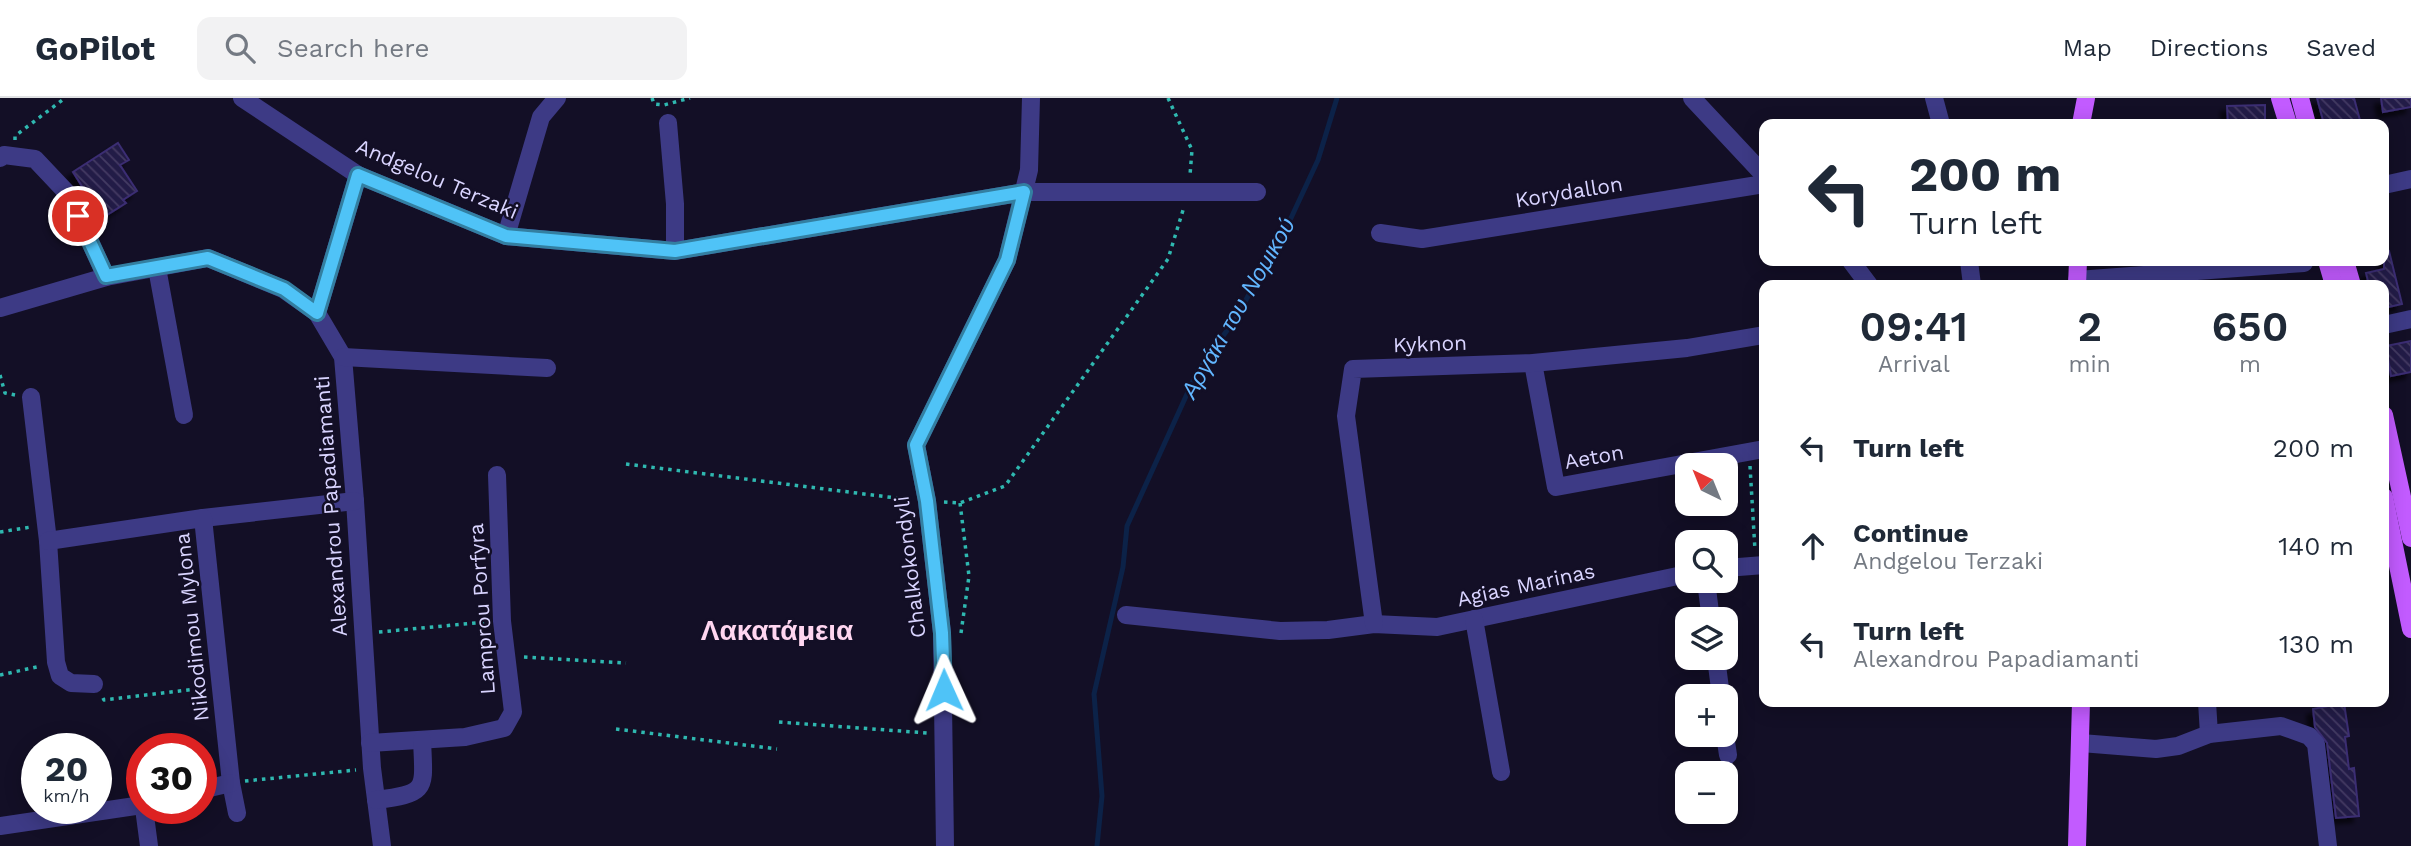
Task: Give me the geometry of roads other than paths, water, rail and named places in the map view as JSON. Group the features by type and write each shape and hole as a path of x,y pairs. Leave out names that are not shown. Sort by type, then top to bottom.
{"main road":[{"path":"2082,119 2086,98"},
{"path":"2280,98 2286,119"},
{"path":"2300,98 2306,119"},
{"path":"2389,438 2411,538"},
{"path":"2389,521 2411,629"},
{"path":"2077,846 2081,707"}],"street":[{"name":"Andgelou Terzaki","path":"242,98 358,175 506,236 675,251 1024,192 1256,192"},
{"path":"506,236 541,117 557,98"},
{"name":"Chalkokondyli","path":"945,846 942,633 927,501 916,445 1007,260 1028,170 1031,98"},
{"path":"1692,98 1759,170"},
{"path":"1934,98 1940,119"},
{"path":"668,123 675,251"},
{"path":"7,157 35,159 69,195 106,276"},
{"path":"0,308 106,276 208,258 284,289 317,313 358,175"},
{"path":"2389,184 2411,179"},
{"name":"Korydallon","path":"1380,233 1422,239 1759,185"},
{"path":"2138,280 2229,277 2288,266"},
{"path":"157,268 184,415"},
{"name":"Alexandrou Papadiamanti","path":"317,313 343,357 370,743 382,846"},
{"path":"2389,324 2411,319"},
{"name":"Kyknon","path":"1374,624 1346,416 1353,369 1533,363 1687,348 1759,336"},
{"path":"343,357 547,368"},
{"name":"Aeton","path":"1533,363 1556,487 1756,451"},
{"path":"31,397 47,533 56,662 61,676 71,683 94,684"},
{"name":"Lamprou Porfyra","path":"370,743 465,737 504,728 513,712 502,621 497,475"},
{"name":"Nikodimou Mylona","path":"47,533 355,501"},
{"name":"Nikodimou Mylona","path":"203,518 231,783 237,813"},
{"path":"1738,567 1759,565"},
{"name":"Agias Marinas","path":"1126,615 1280,631 1328,630 1374,624 1437,627 1675,577"},
{"path":"1474,619 1501,772"},
{"path":"2207,707 2209,734"},
{"path":"2081,743 2157,749 2178,746 2209,734 2281,726 2309,736 2316,744 2328,846"},
{"path":"376,800 405,796 417,791 424,780 422,740"},
{"path":"1727,747 1728,755"},
{"path":"217,786 231,783"},
{"path":"0,826 126,808"},
{"path":"146,824 149,846"}],"waterway":[{"name":"Αργάκι του Νομικού","path":"1097,846 1102,796 1094,694 1123,567 1127,526 1197,372 1236,318 1291,218 1318,160 1337,98"}],"district":[{"name":"Λακατάμεια","path":"777,630"}]}
